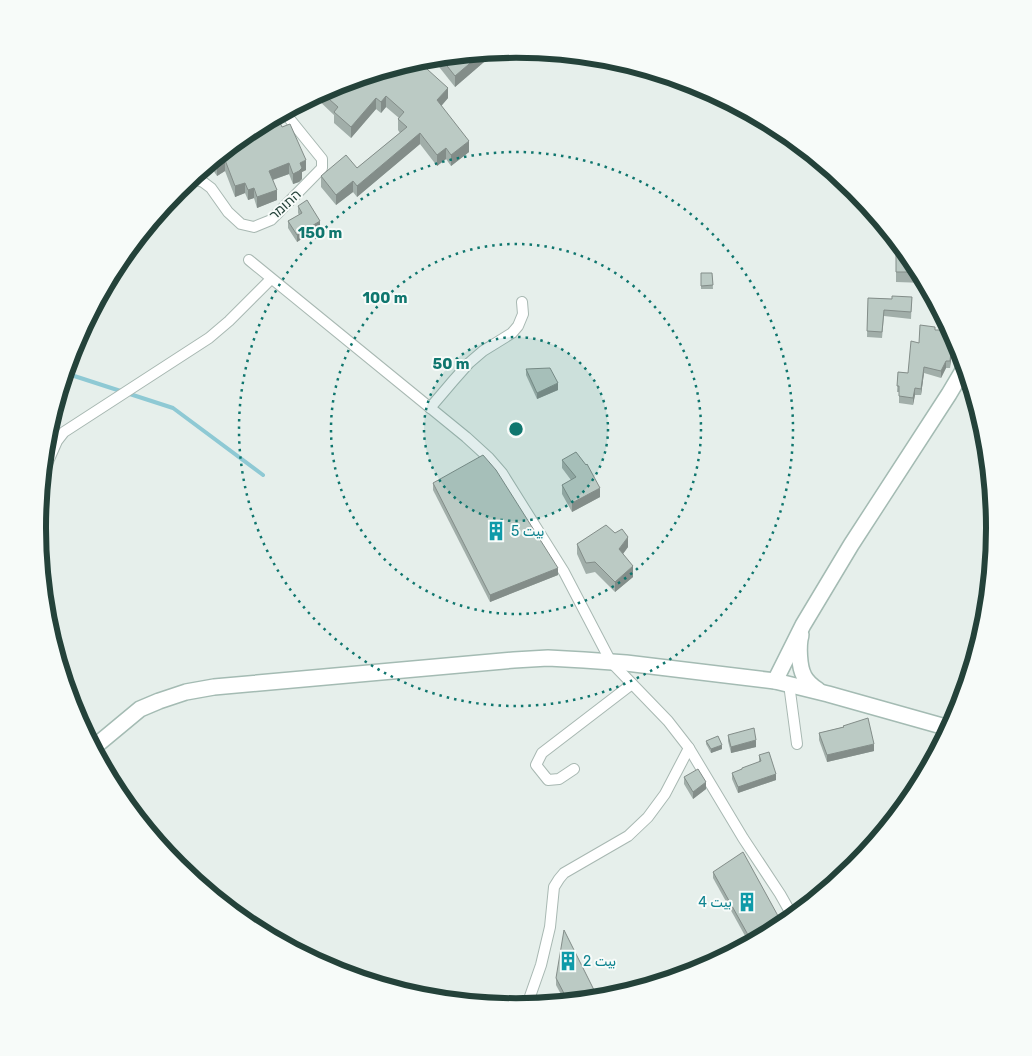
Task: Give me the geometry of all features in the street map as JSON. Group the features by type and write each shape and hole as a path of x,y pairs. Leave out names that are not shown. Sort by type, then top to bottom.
{"street":[{"name":"התומר","path":"200,181 211,188 228,212 241,224 254,227 271,220 322,168 322,159 288,117"},
{"path":"249,260 430,408 483,453 502,473 564,572 611,662 668,720 690,748 789,911"},
{"path":"53,451 64,432 209,338 272,279"},
{"path":"430,408 469,362 518,326 523,314 522,302"},
{"path":"797,744 782,683 805,622 851,544 960,375"},
{"path":"805,622 800,641 800,658 803,674 810,685 821,692"},
{"path":"99,743 140,709 186,692 214,687 548,658 611,662 782,683 942,726"},
{"path":"574,769 559,779 548,780 536,765 542,753 632,684"},
{"path":"529,998 541,965 550,927 554,888 559,879 564,873 628,836 648,817 665,794 690,748"}],"building":[{"path":"474,60 455,76 445,64"},
{"path":"425,67 448,88 437,100 469,141 451,155 446,148 437,155 420,133 357,186 353,181 336,195 321,176 346,155 357,168 407,127 398,119 404,112 386,96 381,102 376,98 351,127 334,112 338,107 328,98 365,83"},
{"path":"280,122 282,127 290,124 306,160 300,163 302,168 293,174 289,163 269,171 277,190 257,197 254,188 248,190 245,183 235,186 225,160 221,162 255,137"},
{"path":"307,200 320,221 297,235 288,221 302,213 298,206"},
{"path":"896,252 910,272 896,272"},
{"path":"701,273 712,273 713,285 701,286"},
{"path":"892,296 912,297 911,312 884,310 882,332 867,331 868,298 892,299"},
{"path":"920,325 942,330 951,351 950,361 946,361 941,371 924,367 921,389 915,388 913,398 899,396 899,386 897,386 898,372 908,373 911,341 919,343"},
{"path":"550,368 558,383 537,393 526,369"},
{"path":"576,452 587,464 600,488 572,503 562,485 576,477 562,460"},
{"name":"بيت 5","path":"483,455 496,470 558,568 490,595 433,483"},
{"path":"606,525 615,533 622,529 628,537 619,549 633,566 615,582 595,562 586,563 577,544"},
{"path":"868,718 874,744 827,755 819,733 844,727"},
{"path":"754,728 756,740 731,747 728,735"},
{"path":"718,736 722,745 711,749 706,741"},
{"path":"769,752 776,774 738,787 732,773 761,761 759,755"},
{"path":"698,769 706,782 693,792 684,777"},
{"name":"بيت 4","path":"743,852 779,918 749,936 713,872"},
{"name":"بيت 2","path":"564,930 595,991 565,995 556,978"}],"waterway":[{"path":"72,375 173,408 263,475"}],"place":[{"name":"بيت 5","path":"496,531"},
{"name":"بيت 4","path":"747,902"},
{"name":"بيت 2","path":"568,961"}]}
